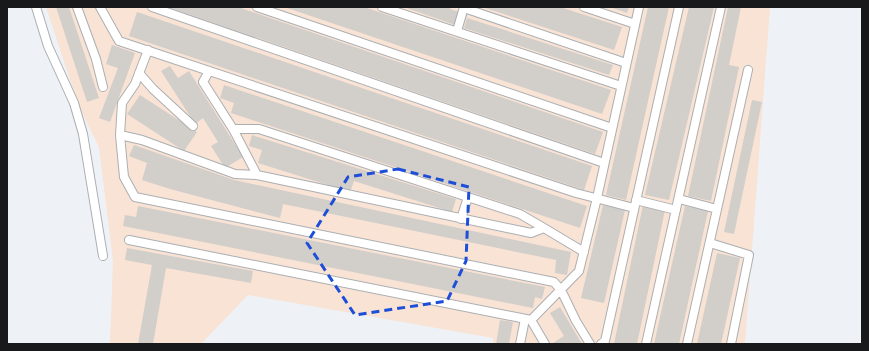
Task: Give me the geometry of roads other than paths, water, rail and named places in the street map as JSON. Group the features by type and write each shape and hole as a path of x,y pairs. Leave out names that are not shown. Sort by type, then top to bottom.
{"lane":[{"path":"36,7 48,46 74,103 83,134 103,256"},
{"path":"77,7 96,58 103,87"},
{"path":"100,7 119,41 576,193 597,198 676,210"},
{"path":"152,7 604,162"},
{"path":"257,7 612,128"},
{"path":"382,7 621,86"},
{"path":"584,7 635,24"},
{"path":"520,344 528,320 561,290 579,271 597,198 639,7"},
{"path":"601,344 605,340 679,7"},
{"path":"646,344 721,7"},
{"path":"457,32 464,8 626,63"},
{"path":"148,50 135,84 122,103 120,135 124,177 135,197 554,282 561,290 576,321 590,344"},
{"path":"687,344 748,70"},
{"path":"209,71 203,82 233,129 257,175"},
{"path":"139,73 153,89 193,126"},
{"path":"233,129 259,129 520,214 584,252"},
{"path":"120,135 142,140 235,174 257,175 531,233 544,228"},
{"path":"461,219 468,197"},
{"path":"678,199 717,210"},
{"path":"129,240 528,320 545,344"},
{"path":"710,243 749,255 730,344"}]}
